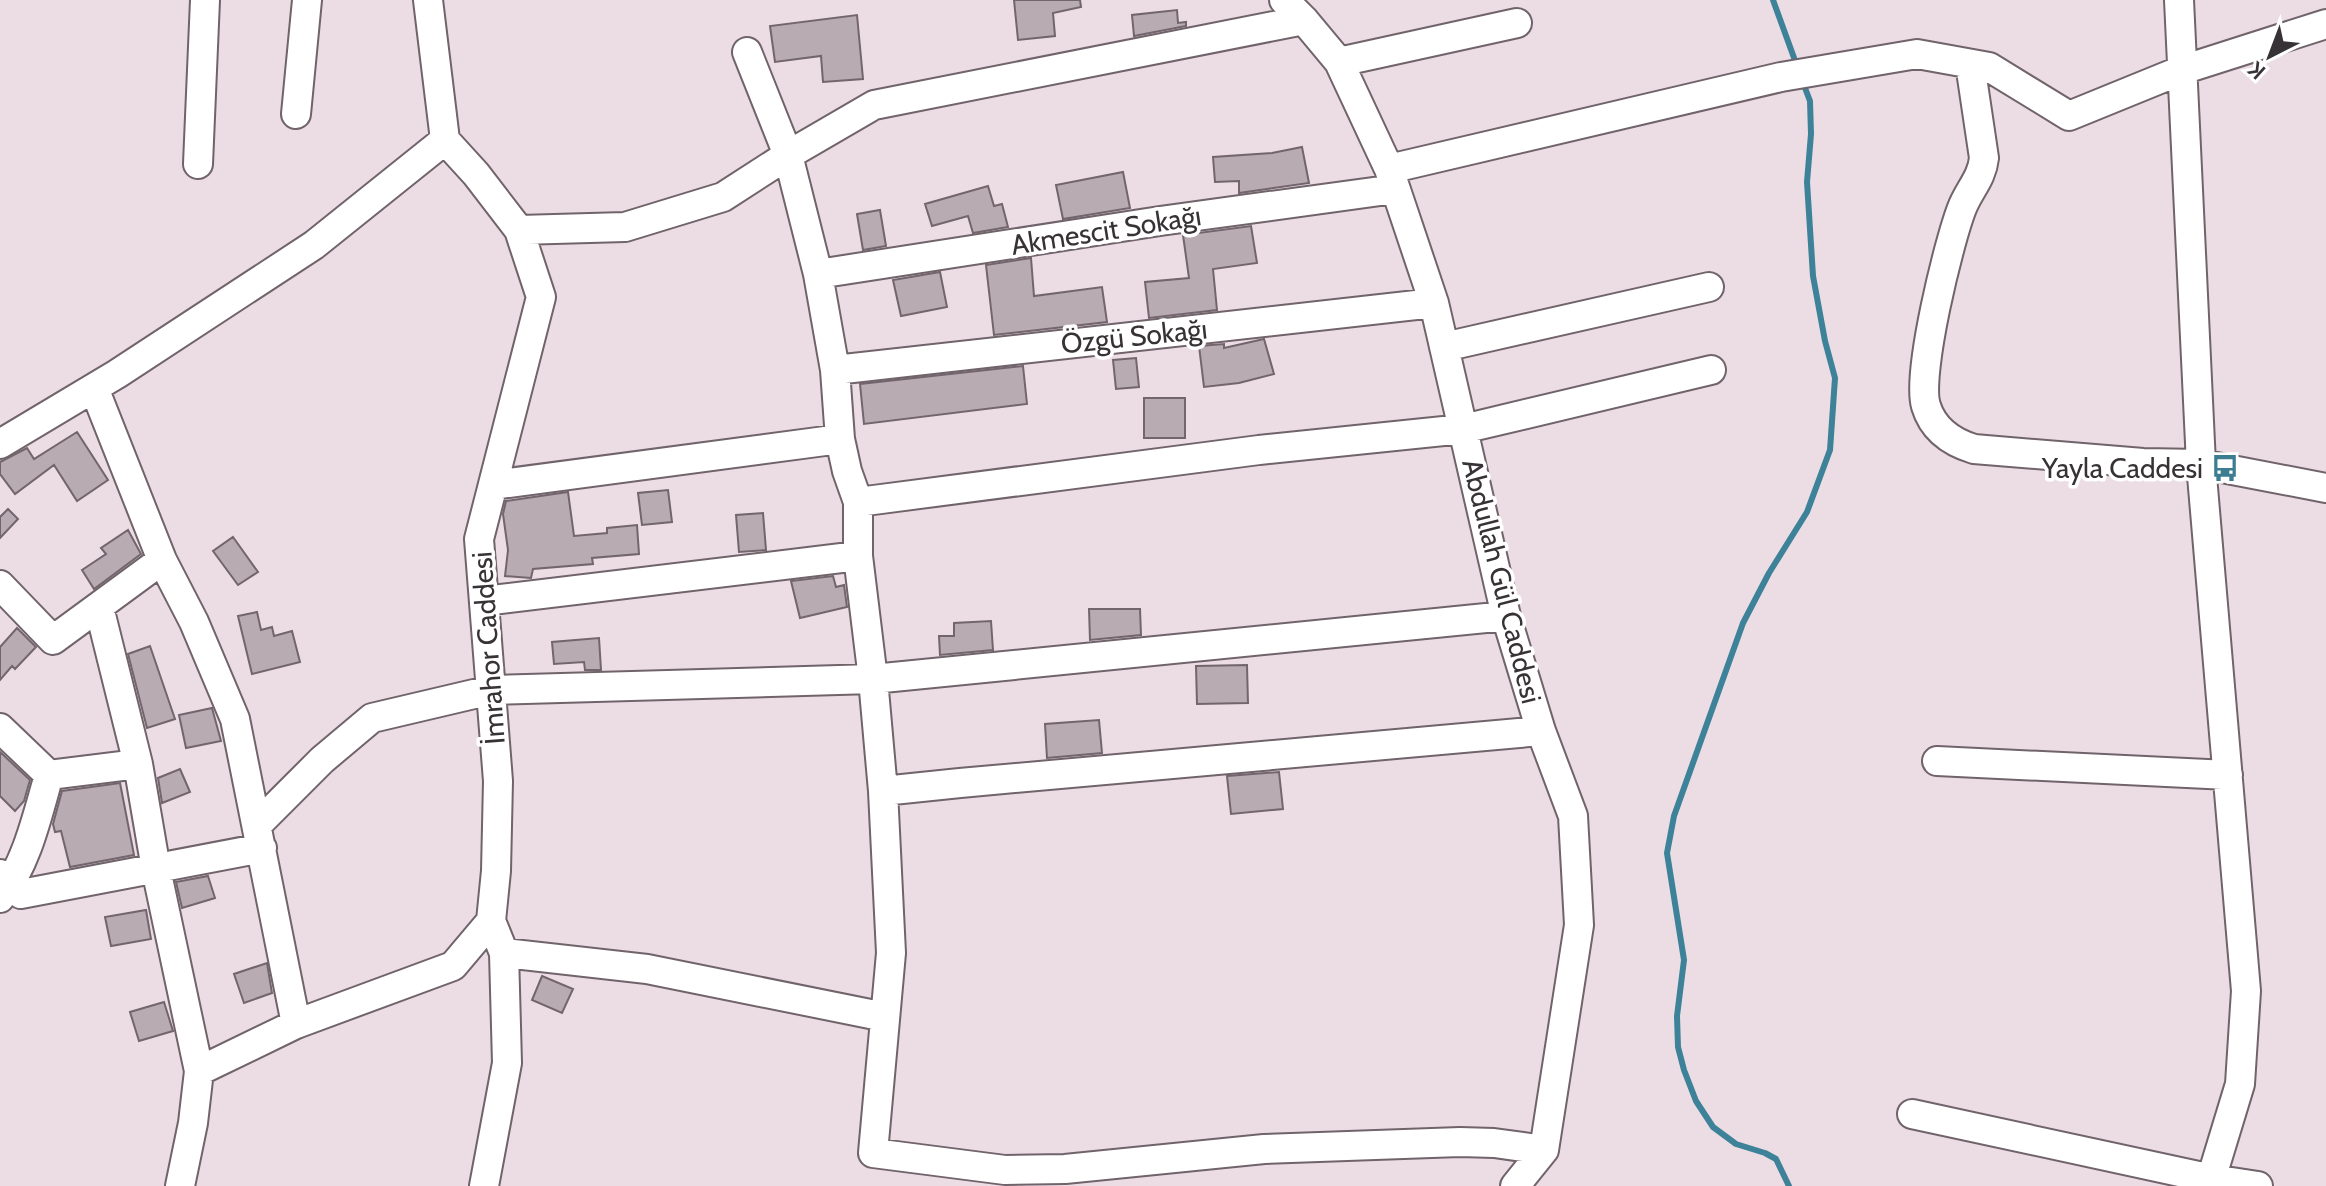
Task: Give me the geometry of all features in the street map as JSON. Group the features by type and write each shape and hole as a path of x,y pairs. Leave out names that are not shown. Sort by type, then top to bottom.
{"street":[{"path":"198,164 205,0"},
{"path":"296,114 307,0"},
{"path":"0,444 94,388 314,245 445,140 428,0"},
{"path":"2179,0 2201,464 2246,991 2240,1084 2210,1182"},
{"path":"519,230 625,227 723,197 874,105 1294,10"},
{"name":"Abdullah Gül Caddesi","path":"1294,10 1339,62 1392,179 1434,303 1506,616 1541,731 1573,816 1579,925 1544,1150"},
{"path":"1339,62 1517,23"},
{"path":"2182,70 2326,24"},
{"path":"747,52 788,155 818,274 835,370 840,439 858,502 858,556 883,791 891,953 873,1153 1005,1170 1065,1169 1279,1148 1460,1142 1544,1150"},
{"name":"Akmescit Sokağı","path":"818,274 1160,221 1392,179 1781,77 1917,54 1989,67 2069,116 2182,70"},
{"path":"1970,64 1984,158 1983,172 1963,204 1945,262 1923,392 1930,416 1944,435 1974,449 2143,463 2201,464 2326,488"},
{"name":"İmrahor Caddesi","path":"445,140 519,230 541,297 479,539 498,781 496,871 491,921 504,953 507,1063 484,1186"},
{"path":"1444,347 1709,287"},
{"name":"Özgü Sokağı","path":"835,370 1434,303"},
{"path":"858,502 1259,450 1463,429 1711,370"},
{"path":"94,388 162,560 194,622 235,719 296,1024"},
{"path":"493,485 840,439"},
{"path":"484,601 858,556"},
{"path":"0,585 53,640 162,560"},
{"path":"99,607 138,764 156,869 199,1071 193,1123 180,1186"},
{"path":"49,775 33,831 4,886 21,894 156,869 259,836 322,760 372,718 491,690 873,679 1506,616"},
{"path":"0,728 49,775"},
{"path":"883,791 1541,731"},
{"path":"1937,761 2228,775"},
{"path":"49,775 138,764"},
{"path":"199,1071 296,1024 453,966 491,921"},
{"path":"504,953 647,969 885,1017"},
{"path":"1912,1114 2210,1182 2258,1186"},
{"path":"1515,1186 1544,1150"}],"building":[{"path":"1014,0 1080,0 1081,7 1053,13 1055,36 1018,40"},
{"path":"1177,10 1178,23 1186,22 1186,26 1134,36 1132,15"},
{"path":"857,15 863,79 823,82 821,56 775,62 770,26"},
{"path":"1302,147 1309,183 1239,193 1239,181 1215,182 1213,157 1272,153"},
{"path":"1123,172 1130,208 1063,219 1056,185"},
{"path":"988,186 994,206 1002,204 1008,227 973,233 968,216 932,226 925,204"},
{"path":"880,210 886,246 863,250 857,214"},
{"path":"1251,226 1257,263 1213,269 1217,310 1149,318 1145,282 1189,278 1183,235"},
{"path":"1031,258 1034,296 1102,287 1107,322 994,335 986,265"},
{"path":"940,272 947,307 901,316 893,280"},
{"path":"1264,339 1274,374 1239,383 1204,387 1199,346 1224,344 1224,348"},
{"path":"1136,358 1139,387 1116,389 1113,360"},
{"path":"1023,366 1027,404 864,424 860,384"},
{"path":"1144,398 1185,398 1185,438 1144,438"},
{"path":"77,432 108,480 77,501 54,465 15,494 0,474 0,462 27,448 34,459"},
{"path":"668,490 672,522 642,525 638,493"},
{"path":"568,492 574,536 607,533 607,528 637,525 639,554 592,558 593,564 533,569 531,578 505,576 508,550 503,514 506,501"},
{"path":"8,509 18,519 0,538 0,517"},
{"path":"763,513 766,550 739,552 736,515"},
{"path":"128,530 141,554 94,589 82,570 106,554 101,548"},
{"path":"233,537 258,572 238,585 213,551"},
{"path":"833,576 836,587 844,585 847,607 800,618 791,581"},
{"path":"1089,609 1140,609 1141,635 1090,640"},
{"path":"257,612 261,630 272,627 274,636 292,631 300,662 252,674 238,616"},
{"path":"991,621 993,650 940,655 939,636 954,636 954,623"},
{"path":"17,628 36,647 0,680 0,647"},
{"path":"599,638 601,670 585,670 584,662 554,664 552,642"},
{"path":"150,646 175,719 147,728 128,654"},
{"path":"1247,665 1248,703 1197,704 1196,666"},
{"path":"212,708 221,741 186,748 179,715"},
{"path":"1099,720 1102,753 1047,758 1045,724"},
{"path":"0,752 30,780 24,801 15,811 0,796"},
{"path":"180,769 190,792 162,803 158,778"},
{"path":"1279,772 1283,809 1231,814 1227,776"},
{"path":"120,783 134,855 70,867 61,831 55,832 53,824 62,791"},
{"path":"208,876 215,898 182,908 176,882"},
{"path":"146,910 151,939 111,946 105,917"},
{"path":"267,963 272,993 244,1003 234,974"},
{"path":"542,976 573,989 562,1013 532,1000"},
{"path":"164,1002 173,1031 139,1041 130,1012"}],"waterway":[{"path":"1773,0 1797,66"},
{"path":"1789,1186 1776,1159 1736,1144 1713,1127 1696,1101 1684,1070 1678,1047 1677,1016 1684,960 1667,853 1674,816 1743,623 1769,573 1807,512 1830,450 1835,378 1813,276 1807,182 1810,101 1802,80"}],"place":[{"name":"Yayla Caddesi","path":"2225,468"}]}
